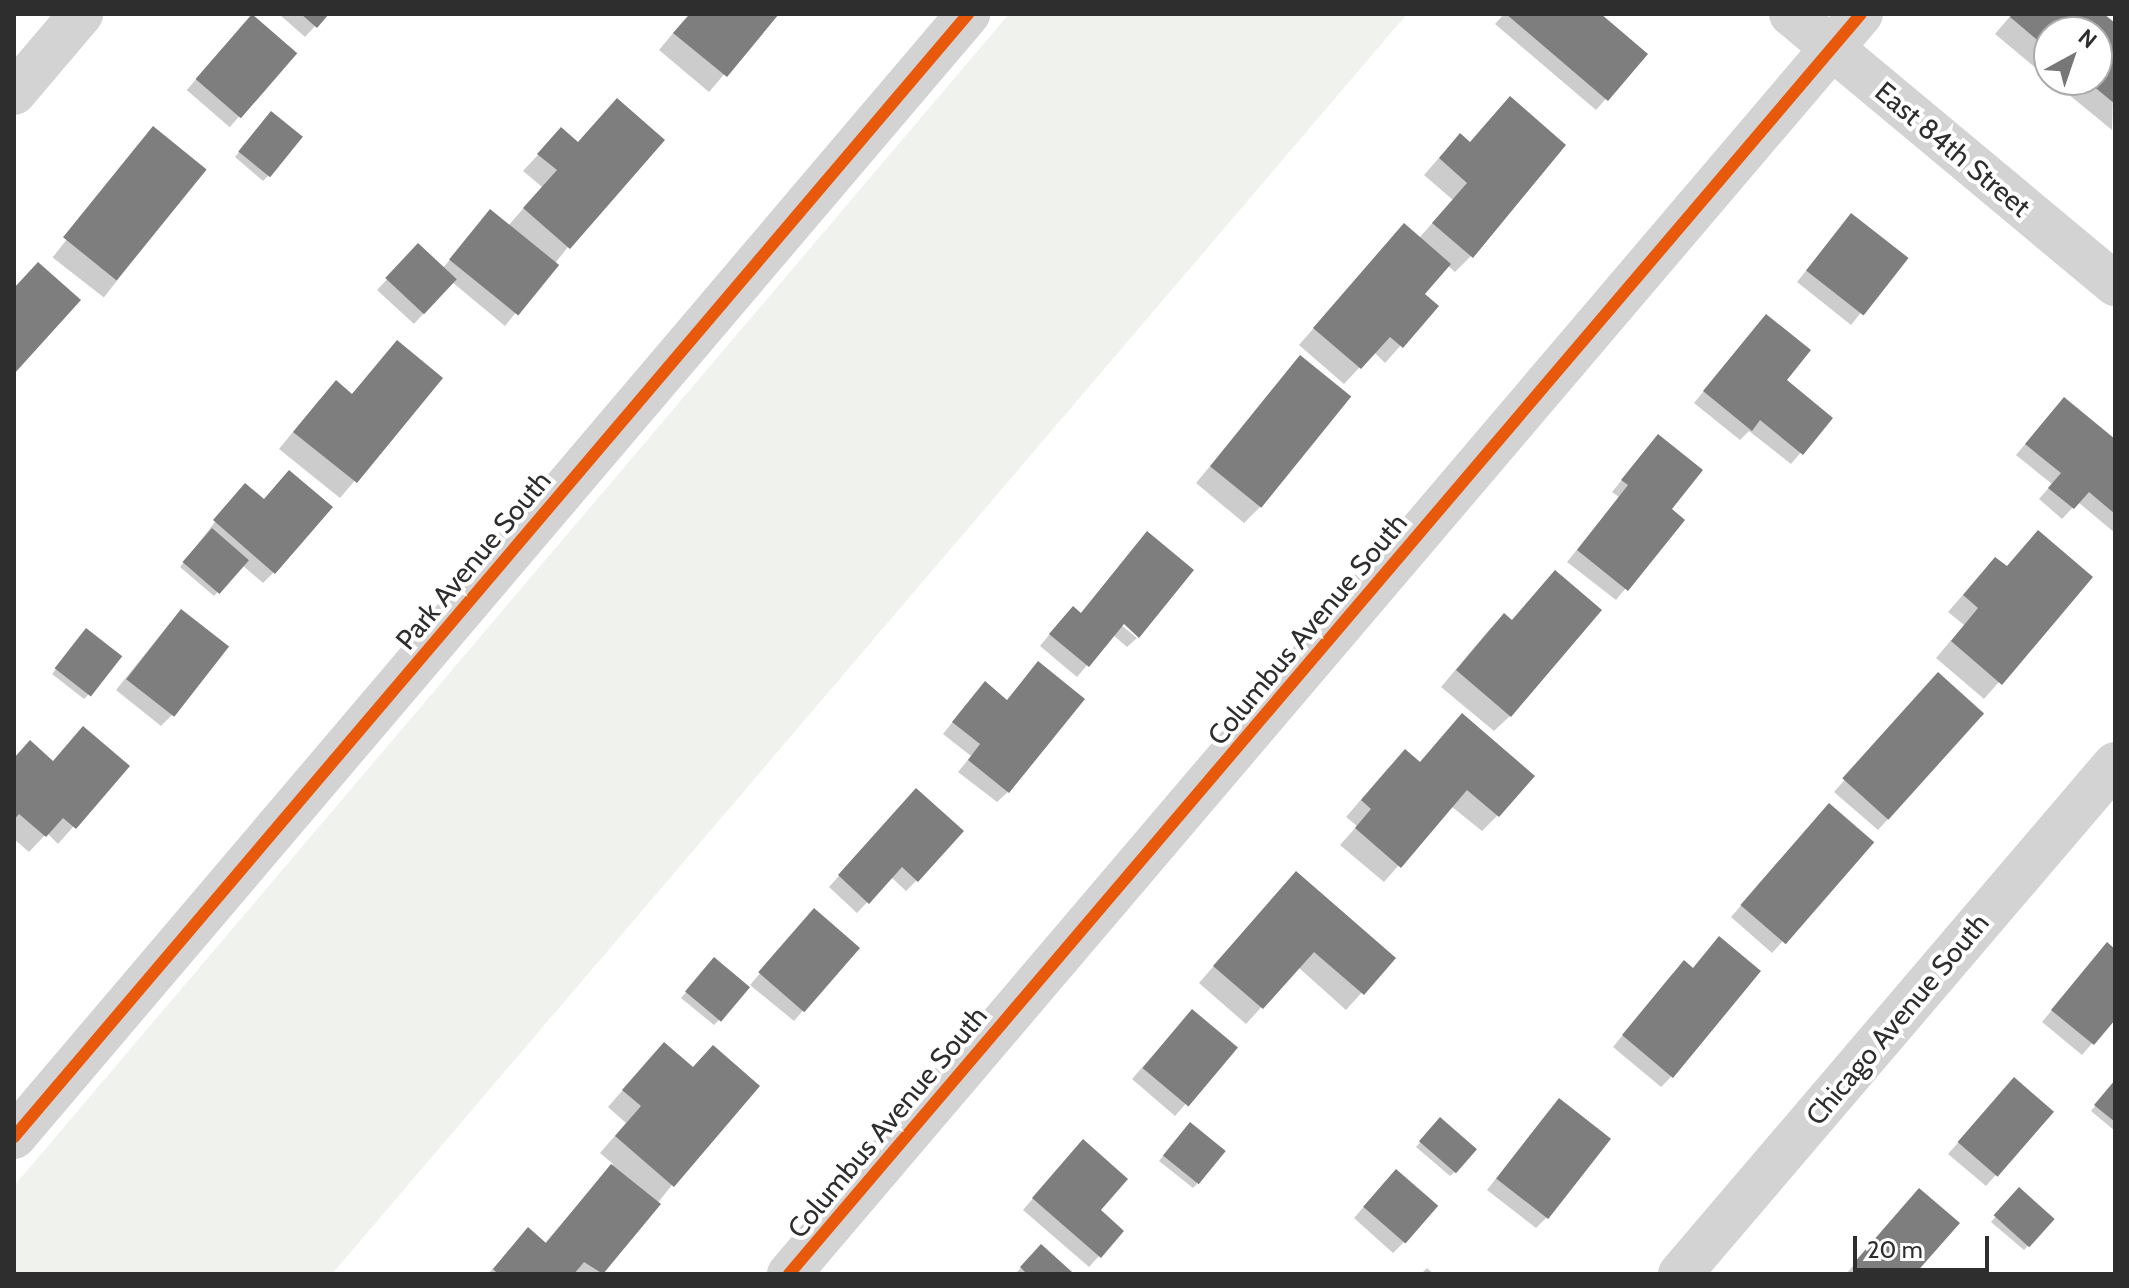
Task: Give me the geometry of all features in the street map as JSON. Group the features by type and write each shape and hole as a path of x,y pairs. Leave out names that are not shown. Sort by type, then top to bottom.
{"street":[{"path":"14,93 81,14"},
{"name":"Park Avenue South","path":"14,1137 968,14"},
{"name":"East 84th Street","path":"1791,14 2115,284"},
{"name":"Columbus Avenue South","path":"789,1274 1861,14"},
{"name":"Chicago Avenue South","path":"1680,1274 2115,764"}],"shaded area":[{"path":"1009,14 1407,14 332,1274 14,1274 14,1186"}],"building":[{"path":"252,14 297,53 241,118 196,79"},
{"path":"301,14 329,14 317,28"},
{"path":"690,14 779,14 727,77 673,33"},
{"path":"1506,14 1601,14 1648,54 1608,101"},
{"path":"2012,14 2106,16 2033,16 2033,36 2010,17"},
{"path":"2113,21 2115,23 2115,104 2105,96 2113,96"},
{"path":"1510,96 1566,145 1473,258 1432,223 1467,183 1439,158 1460,133 1470,142"},
{"path":"617,98 665,140 570,249 523,208 557,170 537,154 561,127 578,142"},
{"path":"271,111 303,137 270,177 238,151"},
{"path":"153,126 207,169 117,281 63,237"},
{"path":"490,209 559,265 518,316 449,260"},
{"path":"1851,213 1909,258 1864,315 1806,271"},
{"path":"1404,223 1451,264 1425,294 1439,306 1403,348 1390,337 1361,369 1313,328"},
{"path":"418,243 457,279 424,314 385,278"},
{"path":"38,262 81,300 14,374 14,288"},
{"path":"1766,314 1811,350 1787,380 1833,418 1803,455 1760,420 1752,431 1703,391"},
{"path":"397,340 443,378 357,483 293,432 336,380 352,394"},
{"path":"1300,355 1351,397 1261,508 1210,466"},
{"path":"2064,397 2115,439 2115,514 2089,492 2074,509 2048,488 2061,473 2025,444"},
{"path":"1658,434 1703,470 1672,509 1685,520 1628,591 1577,550 1628,485 1621,480"},
{"path":"289,470 333,507 275,574 213,520 245,483 264,499"},
{"path":"212,528 249,560 219,594 182,562"},
{"path":"2038,530 2093,577 2002,685 1951,641 1978,608 1963,595 1995,557 2007,566"},
{"path":"1147,531 1194,570 1139,638 1124,624 1089,667 1049,634 1073,606 1081,613"},
{"path":"1555,570 1602,610 1511,717 1456,670 1504,613 1512,620"},
{"path":"181,609 229,647 174,717 126,679"},
{"path":"86,628 122,656 91,697 55,668"},
{"path":"1038,661 1085,699 1009,793 968,760 980,744 952,722 985,681 1007,700"},
{"path":"1938,672 1984,713 1888,820 1842,778"},
{"path":"1462,713 1535,776 1499,817 1467,790 1401,868 1355,828 1371,809 1361,800 1405,749 1420,762"},
{"path":"83,726 130,766 76,829 63,818 46,837 19,814 14,820 14,758 30,740 53,761"},
{"path":"916,788 964,831 918,882 902,867 869,904 838,875"},
{"path":"1829,803 1874,842 1786,944 1740,905"},
{"path":"1296,871 1396,958 1364,995 1314,952 1263,1009 1213,966"},
{"path":"814,908 860,948 804,1012 758,972"},
{"path":"1719,936 1761,971 1673,1078 1622,1035 1684,960 1693,968"},
{"path":"2107,942 2115,949 2115,1020 2094,1045 2051,1010"},
{"path":"714,957 750,987 721,1022 685,991"},
{"path":"1192,1009 1238,1048 1188,1107 1143,1068"},
{"path":"664,1042 693,1067 713,1045 760,1086 674,1187 615,1136 641,1106 622,1090"},
{"path":"2014,1077 2054,1112 1998,1177 1958,1142"},
{"path":"2115,1080 2115,1122 2094,1105"},
{"path":"1559,1098 1611,1139 1548,1219 1496,1178"},
{"path":"1440,1117 1477,1149 1456,1173 1419,1141"},
{"path":"1190,1122 1226,1151 1199,1184 1163,1155"},
{"path":"1083,1139 1128,1179 1101,1210 1124,1231 1101,1258 1032,1198"},
{"path":"611,1164 661,1204 603,1274 584,1262 574,1274 498,1274 493,1269 528,1227 546,1243"},
{"path":"1396,1169 1438,1206 1405,1243 1363,1207"},
{"path":"2019,1187 2055,1219 2029,1247 1994,1215"},
{"path":"1919,1188 1960,1223 1915,1274 1865,1274 1853,1264"},
{"path":"1041,1244 1072,1272 1027,1274 1020,1267"}],"cycle path":[{"path":"14,1137 968,14"},
{"path":"789,1274 1861,14"}]}
